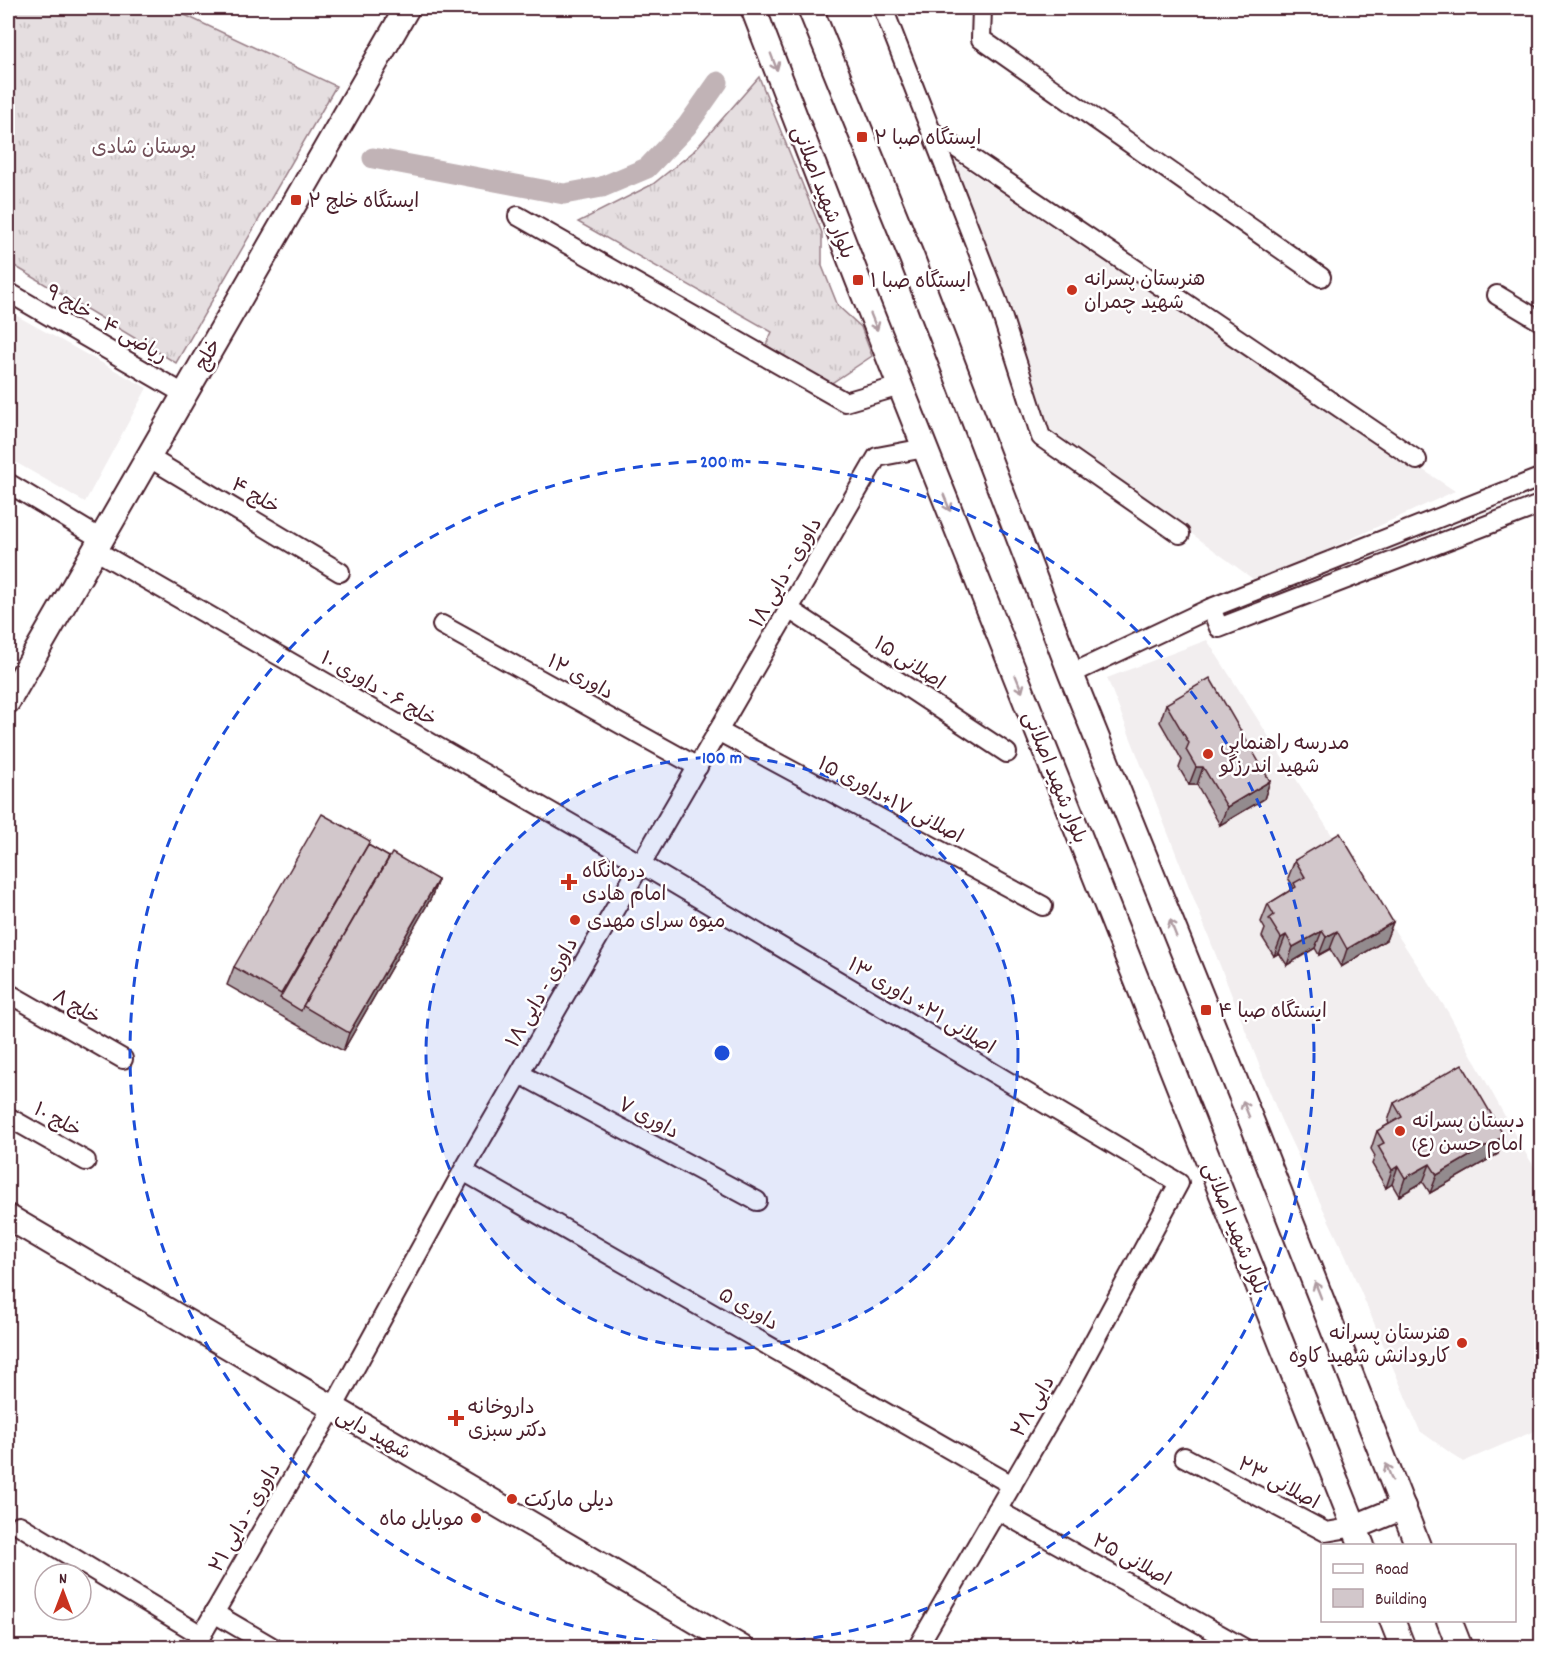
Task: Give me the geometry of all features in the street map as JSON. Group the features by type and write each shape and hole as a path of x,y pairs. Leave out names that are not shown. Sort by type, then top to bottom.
{"main road":[{"name":"خلج","path":"8,701 407,8"},
{"name":"بلوار شهید اصلانی","path":"753,8 900,386 1359,1536"},
{"path":"810,8 907,247 1071,674 1257,1136 1418,1544"},
{"name":"شهید دایی","path":"8,1217 742,1647"},
{"path":"1359,1536 1403,1507"},
{"path":"1393,1622 1403,1647"},
{"path":"1450,1622 1460,1647"}],"street":[{"path":"883,8 997,300 1041,437 1180,534"},
{"path":"982,8 981,39 1321,277"},
{"path":"933,132 1417,460"},
{"path":"518,216 844,402 900,386"},
{"name":"ریاضی ۴ - خلج ۹","path":"8,292 184,394"},
{"path":"1497,295 1542,322"},
{"name":"داوری - دایی ۱۸","path":"333,1408 464,1171 877,457 925,448"},
{"name":"خلج ۴","path":"148,457 340,572"},
{"path":"1071,674 1211,608 1542,477"},
{"name":"خلج ۶ - داوری ۱۰","path":"8,483 98,545 641,864"},
{"path":"1211,608 1219,628 1542,504"},
{"name":"اصلانی ۱۵","path":"789,609 1007,753"},
{"name":"داوری ۱۲","path":"442,625 698,767"},
{"name":"اصلانی ۱۷+داوری ۱۵","path":"718,732 1043,906"},
{"name":"اصلانی ۲۱+ داوری ۱۳","path":"641,864 1179,1184"},
{"name":"خلج ۸","path":"8,993 123,1059"},
{"name":"داوری ۷","path":"520,1074 757,1201"},
{"name":"خلج ۱۰","path":"8,1117 86,1161"},
{"name":"داوری ۵","path":"464,1171 1012,1485"},
{"name":"دایی ۲۸","path":"917,1647 1079,1368 1179,1184"},
{"name":"داوری - دایی ۲۱","path":"198,1641 333,1408"},
{"name":"اصلانی ۲۳","path":"1184,1457 1326,1532 1359,1536"},
{"name":"اصلانی ۲۵","path":"997,1510 1244,1647"},
{"path":"19,1525 198,1641"},
{"path":"214,1613 274,1647"}],"shaded area":[{"name":"هنرستان پسرانه شهید چمران","path":"939,151 1455,491 1257,582 1050,429"},
{"path":"8,311 147,388 85,502 8,458"},
{"path":"1207,640 1448,1012 1541,1178 1541,1428 1463,1462 1420,1431 1346,1257 1280,1118 1107,678"}],"green space":[{"name":"بوستان شادی","path":"8,8 170,8 336,86 176,363 8,262"},
{"path":"759,77 822,233 822,266 838,306 861,327 872,356 830,384 766,345 772,332 578,222 653,184 693,152"}],"building":[{"path":"1210,678 1270,781 1227,807 1203,767 1196,767 1186,750 1189,743 1166,704"},
{"path":"322,814 370,841 281,994 234,967"},
{"path":"1340,833 1393,922 1347,949 1337,931 1326,937 1322,931 1293,947 1286,935 1281,938 1269,919 1274,915 1268,904 1296,887 1294,883 1305,877 1295,860"},
{"path":"368,845 389,857 301,1011 280,998"},
{"path":"392,853 438,880 349,1033 303,1006"},
{"path":"1462,1064 1504,1136 1437,1175 1430,1164 1405,1178 1398,1166 1392,1170 1378,1146 1384,1143 1377,1131 1402,1117 1394,1103"}],"waterway":[{"path":"373,158 564,194 602,187 647,168 687,126 718,82"}],"place":[{"name":"ایستگاه صبا ۲","path":"862,137"},
{"name":"ایستگاه خلچ ۲","path":"296,200"},
{"name":"ایستگاه صبا ۱","path":"858,280"},
{"name":"هنرستان پسرانه شهید چمران","path":"1072,290"},
{"name":"مدرسه راهنمایی شهید اندرزگو","path":"1208,754"},
{"name":"درمانگاه امام هادی","path":"569,882"},
{"name":"میوه سرای مهدی","path":"575,920"},
{"name":"ایستگاه صبا ۴","path":"1206,1010"},
{"name":"دبستان پسرانه امام حسن (ع)","path":"1400,1131"},
{"name":"هنرستان پسرانه کارودانش شهید کاوه","path":"1462,1343"},
{"name":"داروخانه دکتر سبزی","path":"456,1418"},
{"name":"دیلی مارکت","path":"512,1499"},
{"name":"موبایل ماه","path":"476,1518"}]}
